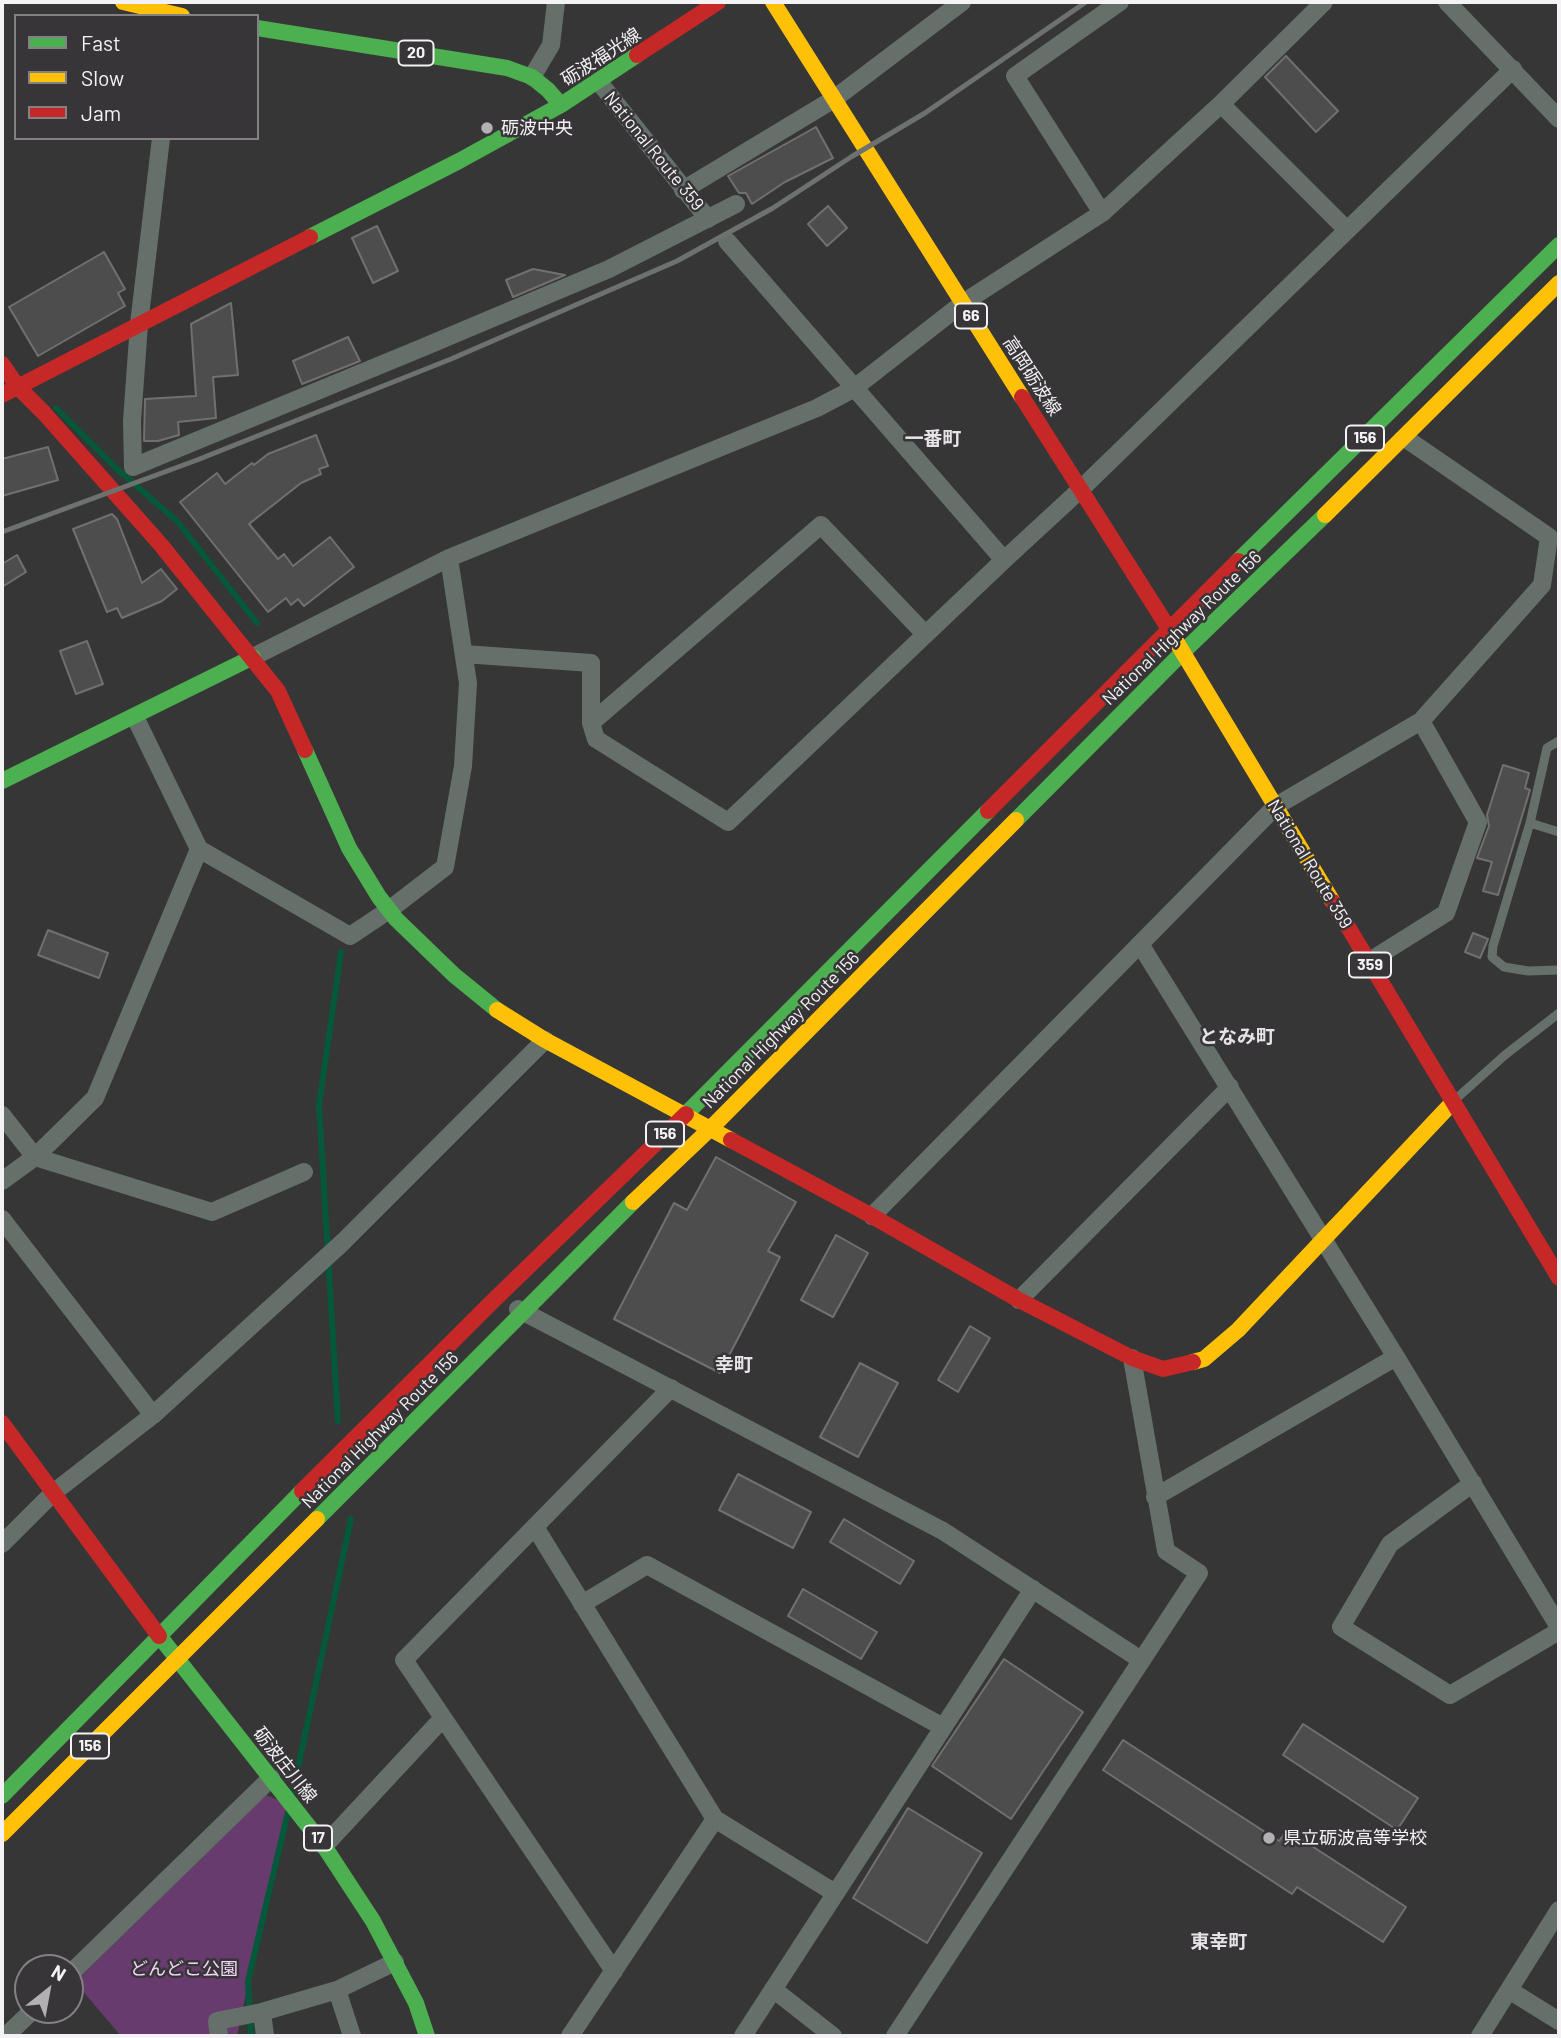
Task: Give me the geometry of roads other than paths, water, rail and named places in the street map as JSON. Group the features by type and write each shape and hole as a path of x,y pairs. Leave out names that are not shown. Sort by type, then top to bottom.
{"main road":[{"path":"123,2 178,12"},
{"name":"砺波福光線","path":"259,28 507,68 532,77 561,105 718,2"},
{"name":"高岡砺波線","path":"773,2 1169,629"},
{"path":"2,396 459,161 561,105"},
{"name":"National Highway Route 156","path":"2,1796 497,1297 685,1115 1169,629 1559,245"},
{"name":"National Highway Route 156","path":"2,1834 678,1157 711,1128 1183,652 1405,438 1559,283"},
{"path":"2,364 18,387 161,545 253,657 278,691 349,848 389,910 454,975 498,1010 545,1040 872,1216 1019,1300 1132,1357 1163,1369 1204,1359 1238,1330 1453,1102"},
{"name":"National Route 359","path":"1169,629 1559,1278"},
{"path":"2,782 253,657"},
{"name":"砺波庄川線","path":"2,1423 159,1636 324,1846 373,1921 416,2003 427,2036"}],"street":[{"path":"532,77 551,45 556,2"},
{"path":"684,190 698,179 834,99 962,2"},
{"path":"1102,213 1015,76 1120,2"},
{"path":"253,657 449,558 817,408 853,389 963,303 1102,213 1221,104 1324,2"},
{"path":"1447,2 1559,119"},
{"path":"464,654 591,663 591,723 596,739 728,822 1082,488 1513,69"},
{"name":"National Route 359","path":"599,82 708,219"},
{"path":"1221,104 1347,230"},
{"path":"161,140 139,324 132,421 133,467 609,269 736,204"},
{"path":"727,241 1004,560"},
{"path":"872,1216 1276,806 1421,720 1542,585 1549,537 1405,438"},
{"path":"591,723 821,525 925,634"},
{"path":"135,717 199,849 350,936 445,867 463,766 468,683 449,558"},
{"path":"1368,962 1446,914 1478,822 1421,720"},
{"path":"2,1181 35,1157 95,1098 199,849"},
{"path":"1140,944 1396,1356 1473,1483 1559,1629 1450,1695 1341,1626 1390,1544 1473,1483"},
{"path":"2,1544 53,1493 153,1415 343,1242 545,1040"},
{"path":"1019,1300 1230,1087"},
{"path":"2,1115 35,1157 212,1212 304,1172"},
{"path":"2,1219 153,1415"},
{"path":"497,1297 943,1531 1141,1660"},
{"path":"1155,1497 1396,1356"},
{"path":"895,2036 1199,1573 1166,1551 1132,1357"},
{"path":"614,1971 404,1660 671,1388"},
{"path":"535,1527 715,1819 835,1893"},
{"path":"582,1604 647,1565 943,1727"},
{"path":"743,2036 1033,1589"},
{"path":"324,1846 443,1718"},
{"path":"84,1960 271,1778"},
{"path":"570,2036 715,1819"},
{"path":"1480,2036 1556,1921"},
{"path":"219,2036 217,2021 262,2012 337,1990 395,1962"},
{"path":"773,1989 833,2036"},
{"path":"337,1990 352,2036"},
{"path":"1509,1990 1559,2021"},
{"path":"262,2012 264,2036"}],"lane":[{"path":"1559,741 1547,748 1530,823 1492,957 1504,967 1528,971 1559,970"},
{"path":"1530,823 1559,832"},
{"path":"1453,1102 1505,1055 1559,1013"}],"waterway":[{"path":"56,408 116,468 177,521 257,623"},
{"path":"338,1421 319,1105 341,952"},
{"path":"293,1791 351,1519"},
{"path":"251,2036 248,1981 287,1816"}],"railway":[{"path":"2,532 197,460 451,359 677,261 773,208 925,113 1086,2"}],"place":[{"name":"砺波中央","path":"487,128"},
{"name":"県立砺波高等学校","path":"1269,1838"}],"district":[{"name":"一番町","path":"933,439"},
{"name":"となみ町","path":"1237,1037"},
{"name":"幸町","path":"734,1365"},
{"name":"東幸町","path":"1219,1942"}],"park label":[{"name":"どんどこ公園","path":"184,1969"}]}
